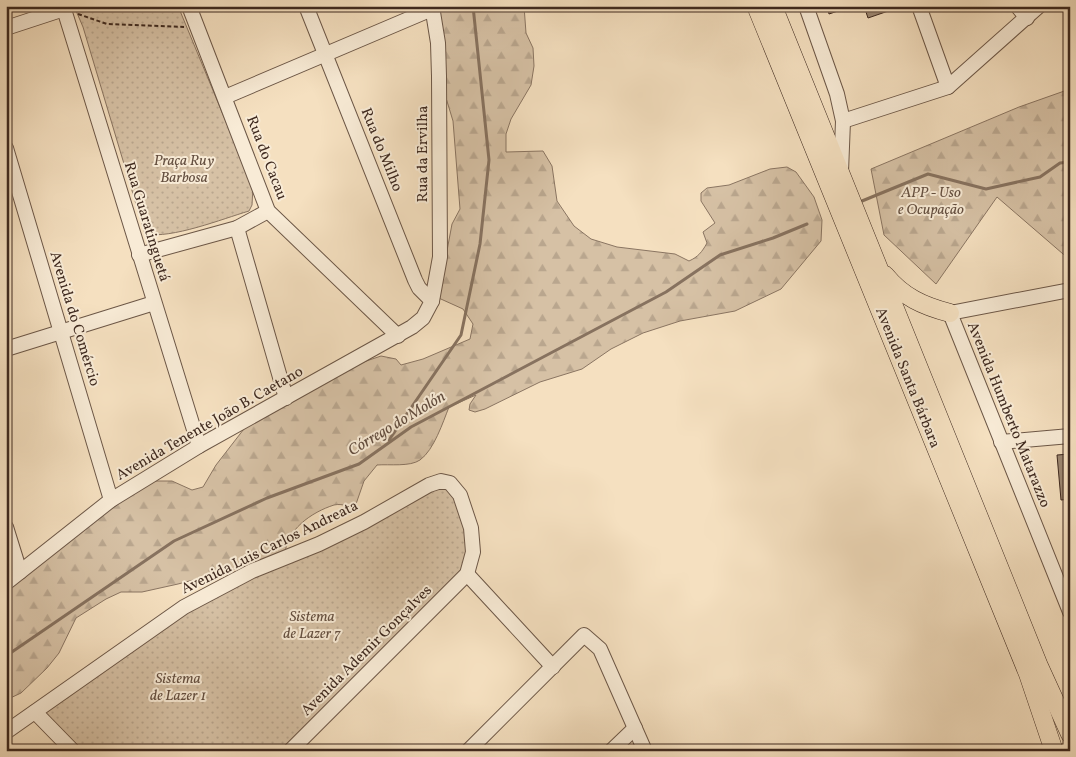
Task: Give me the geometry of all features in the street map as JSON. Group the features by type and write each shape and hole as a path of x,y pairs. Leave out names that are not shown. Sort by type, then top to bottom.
{"main road":[{"name":"Avenida Santa Bárbara","path":"756,6 1028,674 1054,751"},
{"name":"Avenida Santa Bárbara","path":"773,6 1039,666 1070,734"},
{"path":"877,265 907,297 926,306 950,313"}],"street":[{"name":"Rua do Cacau","path":"189,6 268,211 398,336"},
{"name":"Rua do Milho","path":"306,6 415,280 419,288 432,301"},
{"path":"806,6 828,64 843,121 841,177"},
{"path":"919,6 948,87"},
{"path":"1017,6 1027,18"},
{"path":"843,121 948,87 1039,6"},
{"path":"225,97 432,7"},
{"name":"Rua da Ervilha","path":"432,7 438,43 440,76 440,257 432,301"},
{"path":"6,28 64,8"},
{"name":"Rua Guaratinguetá","path":"64,8 199,446"},
{"name":"Avenida do Comércio","path":"6,148 111,500"},
{"path":"139,255 237,228 268,211"},
{"path":"237,228 286,398"},
{"path":"950,313 1070,290"},
{"name":"Avenida Tenente João B. Caetano","path":"6,583 111,500 199,446 398,336 423,318 432,301"},
{"path":"6,349 154,303"},
{"name":"Avenida Humberto Matarazzo","path":"950,313 1070,612"},
{"path":"1002,442 1070,436"},
{"name":"Avenida Luis Carlos Andreata","path":"6,732 184,607 252,571 349,529 429,485 441,481 450,483 460,495 471,528 473,552 467,574"},
{"path":"6,527 20,572"},
{"path":"467,574 553,666"},
{"name":"Avenida Ademir Gonçalves","path":"290,751 467,574"},
{"path":"468,751 584,635 600,649 645,751"},
{"path":"35,712 74,751"},
{"path":"611,751 635,728"}],"path":[{"path":"64,8 106,24 198,28"}],"green space":[{"name":"Praça Ruy Barbosa","path":"74,6 178,6 253,187 252,205 249,211 183,231 169,234 145,234 83,27"},
{"path":"440,6 524,6 526,33 533,48 534,66 531,85 511,119 506,134 506,152 543,151 552,166 557,201 574,226 591,239 617,247 675,254 689,261 697,256 707,243 703,232 715,223 701,201 701,193 707,188 729,185 770,169 787,167 796,172 814,197 822,220 821,241 781,289 735,311 680,321 643,333 611,349 582,369 540,382 485,409 475,412 469,410 470,404 476,395 449,407 430,450 420,460 411,464 377,465 364,481 356,504 350,506 334,505 309,517 301,523 290,538 285,556 142,592 121,592 106,599 76,618 59,653 47,668 21,693 6,700 6,587 122,495 155,481 172,481 192,490 203,487 216,465 247,425 337,371 381,356 396,359 401,365 423,359 470,339 473,324 463,309 432,295 446,256 452,224 460,209 453,121 443,88"},
{"name":"APP - Uso e Ocupação","path":"1070,89 1070,260 997,197 936,284 884,235 871,169 1019,107"},
{"path":"450,483 471,528 467,574 290,751 73,751 35,712 184,607 403,499"}],"building":[{"path":"827,6 853,6 829,14"},
{"path":"864,6 897,6 897,8 868,18"},
{"path":"1070,454 1070,499 1061,500 1057,455"}],"waterway":[{"path":"389,440 461,335 480,244 489,160 473,6"},
{"path":"862,201 928,174 986,189 1040,177 1060,163 1070,162"},
{"name":"Córrego do Molón","path":"6,656 174,541 267,498 359,464 411,427 666,292 720,255 773,238 807,224"}],"park label":[{"name":"Sistema de Lazer 7","path":"312,626"},
{"name":"Sistema de Lazer 1","path":"178,688"}]}
